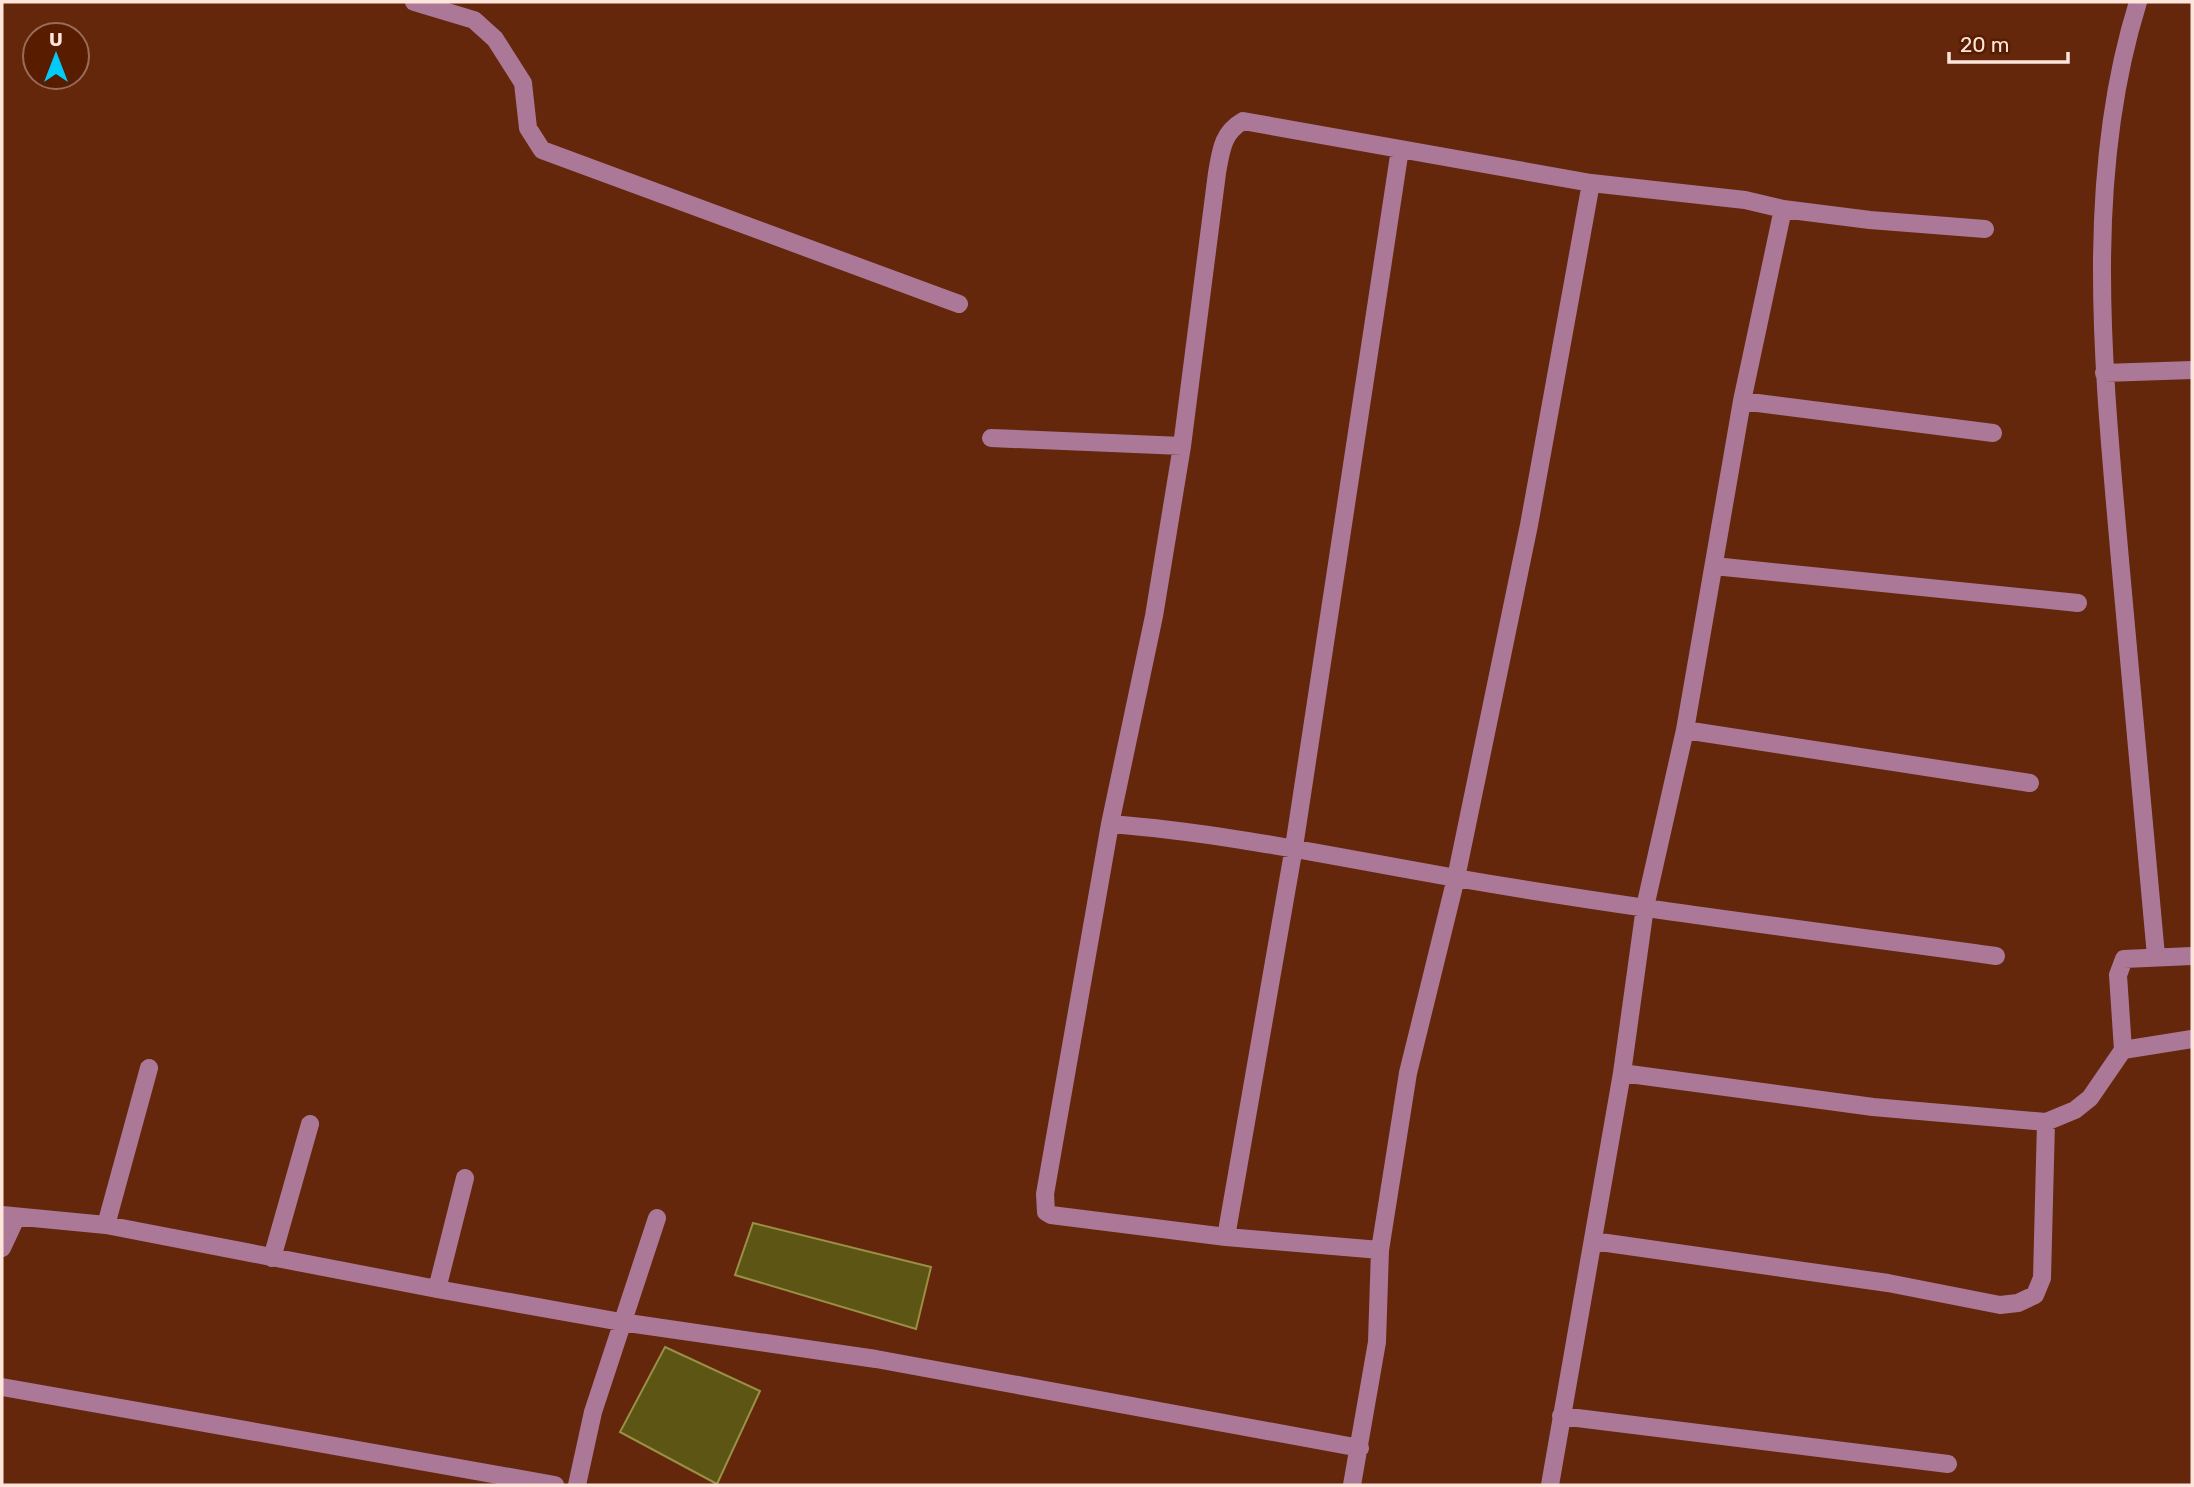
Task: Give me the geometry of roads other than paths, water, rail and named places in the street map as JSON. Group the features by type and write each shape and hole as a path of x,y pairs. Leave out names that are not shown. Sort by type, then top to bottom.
{"street":[{"path":"414,2 474,20 495,39 523,83 528,128 542,150 959,304"},
{"path":"2138,2 2117,80 2105,178 2104,373 2156,956"},
{"path":"1380,1250 1226,1237 1046,1212 1045,1194 1110,824 1154,616 1182,446 1223,140 1233,127 1243,121 1591,183 1745,200 1870,220 1985,229"},
{"path":"1226,1237 1294,847 1400,149"},
{"path":"1352,1485 1377,1342 1380,1250 1408,1073 1456,878 1528,525 1591,183"},
{"path":"1550,1485 1622,1073 1645,907 1685,730 1742,401 1783,208"},
{"path":"2104,373 2192,370"},
{"path":"1742,401 1993,433"},
{"path":"991,438 1182,446"},
{"path":"1714,566 2078,603"},
{"path":"1685,730 2030,783"},
{"path":"1110,824 1170,828 1294,847 1456,878 1996,956"},
{"path":"1622,1073 1873,1107 2046,1122 2075,1110 2091,1097 2123,1050 2118,975 2124,959 2132,956 2192,956"},
{"path":"2123,1050 2192,1039"},
{"path":"106,1225 149,1068"},
{"path":"1592,1241 1888,1283 2000,1305 2018,1303 2035,1295 2042,1278 2046,1122"},
{"path":"272,1258 310,1124"},
{"path":"437,1289 465,1178"},
{"path":"2,1248 9,1217 53,1218 106,1225 621,1322 876,1359 1360,1448"},
{"path":"577,1485 593,1412 657,1218"},
{"path":"2,1387 555,1485"},
{"path":"1561,1416 1948,1464"}]}
